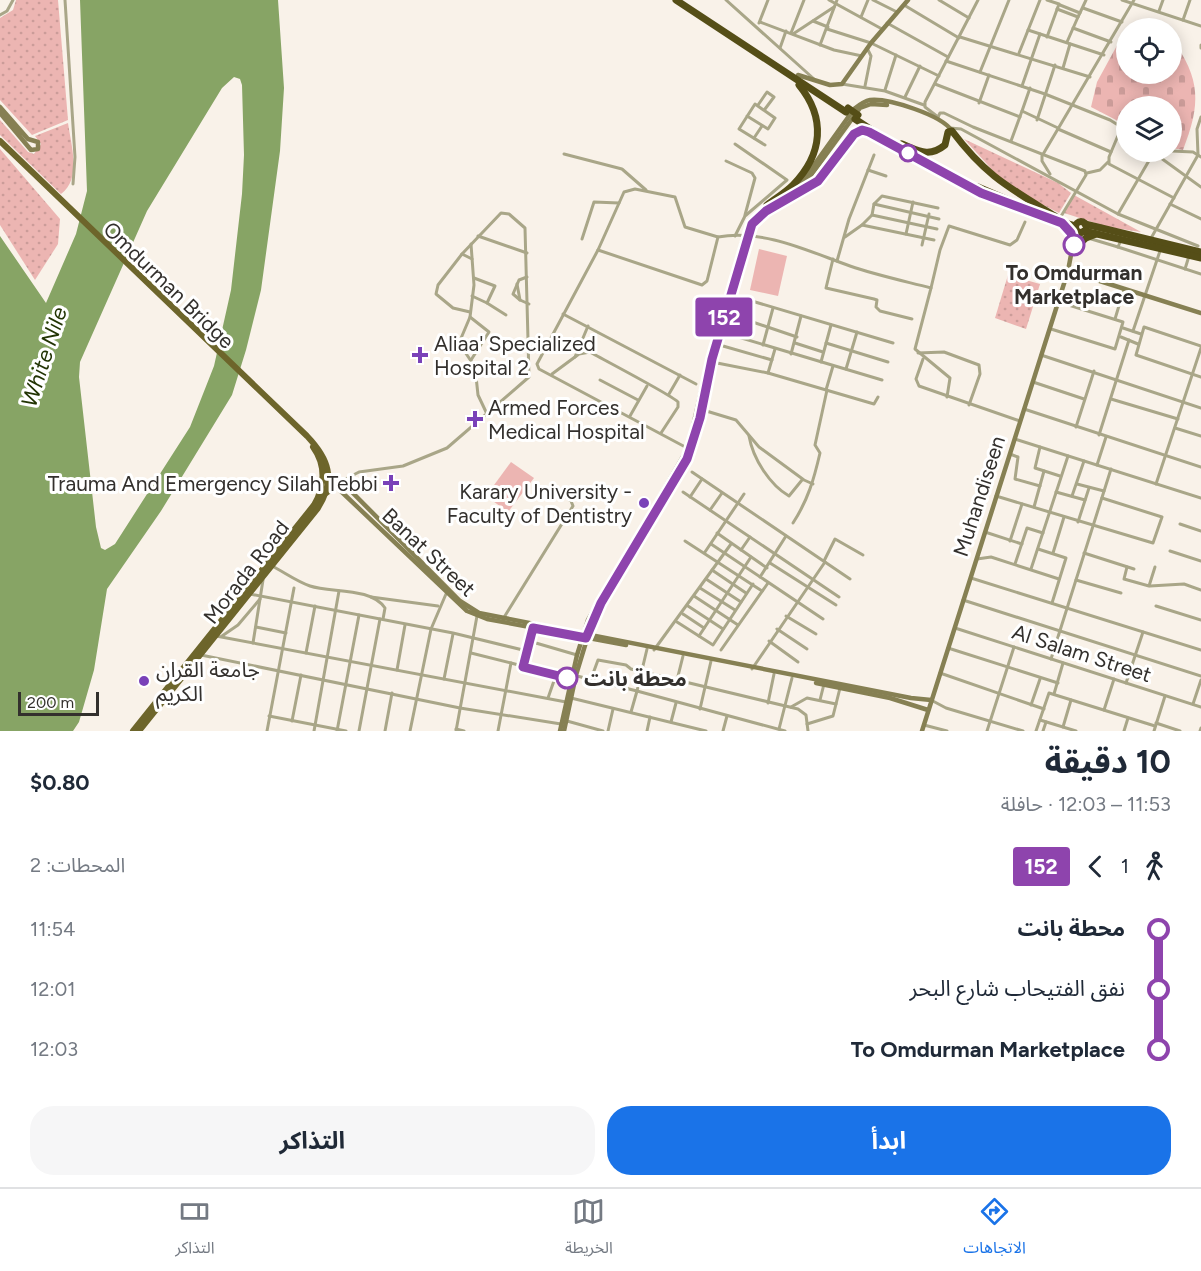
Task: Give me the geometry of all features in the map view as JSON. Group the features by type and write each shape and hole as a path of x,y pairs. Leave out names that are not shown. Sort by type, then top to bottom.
{"highway":[{"path":"676,0 940,173 981,193 1059,219"},
{"path":"683,0 796,77 816,114 817,141 809,162 799,178 767,205"},
{"path":"857,117 970,183 1081,229 1121,239 1147,242 1161,247 1191,250"},
{"path":"902,144 924,153 933,153 946,144 950,130"},
{"path":"950,130 999,183 1059,219 1071,233 1074,249"},
{"path":"795,194 811,186 823,176 858,132 866,131 893,144"},
{"path":"1081,229 1191,250 1201,258"},
{"path":"1074,249 1081,229"}],"main road":[{"path":"796,77 842,84 867,48 908,0"},
{"path":"689,449 707,366 752,219 767,205 794,190 854,110 864,102 884,101 940,118 950,130"},
{"path":"562,731 577,655 585,635 689,449 702,409 712,362 746,236 759,216 795,194 864,106 882,104 943,124 950,130"},
{"path":"0,107 29,143 0,113"},
{"name":"Omdurman Bridge","path":"0,141 295,426 318,454 326,475"},
{"name":"Muhandiseen","path":"922,731 1081,229"},
{"path":"1068,271 1201,313"},
{"name":"Banat Street","path":"326,475 339,483 460,602 479,613 502,620 533,628 585,635"},
{"name":"Morada Road","path":"270,564 318,508 325,494 326,475"},
{"name":"Morada Road","path":"133,731 261,576 314,505 326,475"},
{"path":"325,494 339,483"},
{"name":"Banat Street","path":"339,483 446,594 467,611 477,616 569,630 585,635"},
{"path":"569,630 580,628 588,620 647,523"},
{"name":"Morada Road","path":"139,731 201,655 219,637 261,576"},
{"path":"594,616 594,628 601,638"},
{"path":"573,676 583,649 588,620"},
{"path":"585,635 874,693 928,710"},
{"path":"583,649 589,640 601,638 831,684 840,688 931,700"}],"street":[{"path":"0,15 7,11 13,0"},
{"path":"65,0 75,157 73,184"},
{"path":"726,0 759,24 780,48 816,81"},
{"path":"759,24 768,0"},
{"path":"792,34 804,0"},
{"path":"829,0 882,29"},
{"path":"861,17 868,0"},
{"path":"873,0 897,12"},
{"path":"939,0 969,18"},
{"path":"924,105 978,0"},
{"path":"980,72 1008,1 1002,0"},
{"path":"1019,53 1040,0"},
{"path":"1047,0 1080,13"},
{"path":"1063,68 1073,28 1086,0"},
{"path":"1122,0 1201,26"},
{"path":"1159,11 1163,0"},
{"path":"1183,20 1190,0"},
{"path":"1124,18 1133,2"},
{"path":"792,34 836,3"},
{"path":"820,45 836,3"},
{"path":"1047,37 1059,4"},
{"path":"904,5 960,37 1019,53 1089,77"},
{"path":"1057,9 1116,21"},
{"path":"813,21 871,43 939,76"},
{"path":"887,23 947,59 1030,88 1116,123"},
{"path":"759,24 786,31 820,45 862,56"},
{"path":"1073,28 1111,42"},
{"path":"1028,30 1104,55"},
{"path":"780,48 786,31"},
{"path":"1052,176 1042,161 1043,154 1116,33"},
{"path":"1022,86 1040,34"},
{"path":"865,87 871,56 867,48"},
{"path":"885,91 896,55"},
{"path":"1037,120 1055,65"},
{"path":"905,98 920,66"},
{"path":"979,103 989,75"},
{"path":"842,84 885,91 905,98 924,105 940,118 940,113 944,113 1080,168 1087,173"},
{"path":"934,84 1020,117"},
{"path":"1011,141 1030,88"},
{"path":"765,109 774,97 767,92 758,105 755,104 739,129 765,146"},
{"path":"747,116 768,129 775,118 758,105"},
{"path":"1022,111 1037,120 1111,152"},
{"path":"1141,255 1200,156 1201,117"},
{"path":"754,138 762,126"},
{"path":"950,130 961,129 1052,176 1118,214 1156,230 1191,250"},
{"path":"1059,219 1087,173 1100,170 1108,162 1116,140"},
{"path":"735,144 787,180 745,216"},
{"path":"1182,151 1193,152 1200,156"},
{"path":"564,154 621,169 647,191"},
{"path":"874,155 826,288 877,300 876,307 880,311 912,319"},
{"path":"726,161 752,173 755,178 745,216 735,236"},
{"path":"1108,162 1174,198"},
{"path":"1118,214 1149,162"},
{"path":"1167,162 1201,187"},
{"path":"868,170 886,176"},
{"path":"689,449 539,369 537,364 598,250 627,190 647,191 675,197 685,226 718,237 746,236 788,243 835,260 931,288"},
{"path":"843,238 862,225 872,214 874,204 882,196 939,208"},
{"path":"582,239 594,202 619,203"},
{"path":"906,234 913,202"},
{"path":"874,204 939,219"},
{"path":"1170,204 1201,219"},
{"path":"339,483 359,472 411,463 447,448 531,374 525,228 507,213 501,213 478,236 438,285 436,294 453,308 470,315 489,332 470,360"},
{"path":"872,214 937,229"},
{"path":"922,245 929,215"},
{"path":"947,397 950,378 918,353 915,345 949,226 1010,245 1017,240 1024,222"},
{"path":"862,225 934,240"},
{"path":"1081,229 1118,247 1201,274"},
{"path":"478,236 526,253"},
{"path":"598,250 702,285 707,281 718,237"},
{"path":"1118,247 1121,239"},
{"path":"1185,268 1191,250 1201,241"},
{"path":"471,244 474,278 470,315 459,343 476,367 478,395 487,414"},
{"path":"1133,331 1155,259 1161,247"},
{"path":"462,254 472,259"},
{"path":"527,277 520,279 514,295 529,304"},
{"path":"474,278 495,286 487,303"},
{"path":"1115,319 1124,289"},
{"path":"472,296 506,315"},
{"path":"744,299 893,343"},
{"path":"1049,328 1116,349 1123,328 1124,322 1058,301"},
{"path":"763,345 773,308"},
{"path":"563,314 696,384"},
{"path":"732,315 797,337"},
{"path":"791,354 801,316"},
{"path":"821,362 831,325"},
{"path":"574,358 588,326"},
{"path":"1156,484 1184,402 1193,374 1201,347 1144,327 1138,344 1137,356 1193,374 1201,377"},
{"path":"1123,328 1141,334"},
{"path":"846,369 857,332"},
{"path":"728,334 882,380"},
{"path":"1120,337 1138,344"},
{"path":"1099,435 1128,340"},
{"path":"795,343 823,352"},
{"path":"826,343 888,362"},
{"path":"723,346 772,360"},
{"path":"806,357 808,347"},
{"path":"768,373 775,349"},
{"path":"918,353 936,351 949,353 979,365 980,374 969,405"},
{"path":"552,374 579,354 590,352 647,385 669,394 676,398 679,404 661,433"},
{"path":"1041,356 1094,371 1201,408"},
{"path":"924,358 916,382 924,389 1020,422"},
{"path":"712,362 768,373 874,404 878,397"},
{"path":"793,523 807,500 813,483 820,453 815,445 833,366"},
{"path":"1076,427 1094,371"},
{"path":"669,394 680,375"},
{"path":"600,380 638,400"},
{"path":"1033,382 1084,399"},
{"path":"630,416 647,385"},
{"path":"1111,399 1178,419"},
{"path":"702,409 736,420 759,447 802,479 813,483"},
{"path":"1024,409 1201,466"},
{"path":"1175,428 1201,436"},
{"path":"749,434 752,448 776,487 789,496 802,479"},
{"path":"1097,465 1106,437"},
{"path":"1015,439 1201,498"},
{"path":"1040,447 1034,466 1061,476"},
{"path":"1010,454 1018,457 1015,479 1040,486"},
{"path":"1031,569 1068,456"},
{"path":"1072,496 1084,461"},
{"path":"1051,659 1111,469"},
{"path":"1034,507 1044,471"},
{"path":"692,472 850,579"},
{"path":"690,497 702,479"},
{"path":"1077,484 1104,491"},
{"path":"1078,522 1089,488"},
{"path":"683,492 839,597"},
{"path":"1056,492 1085,500"},
{"path":"710,510 722,493"},
{"path":"705,552 744,494"},
{"path":"502,620 573,506 571,501 563,495"},
{"path":"996,496 1152,544 1162,517 1102,498"},
{"path":"1010,541 1022,504"},
{"path":"1053,554 1064,517"},
{"path":"1180,524 1201,531"},
{"path":"1015,564 1027,528 1043,533"},
{"path":"985,532 1022,544"},
{"path":"717,533 766,568"},
{"path":"760,577 786,536"},
{"path":"741,550 750,537"},
{"path":"752,668 786,616 814,579 835,539 863,555"},
{"path":"685,541 762,591"},
{"path":"711,544 824,619"},
{"path":"655,649 731,544"},
{"path":"1038,549 1066,558 1052,603"},
{"path":"1170,551 1201,561"},
{"path":"1084,553 1134,569"},
{"path":"976,559 987,556 1059,579"},
{"path":"698,636 751,557"},
{"path":"770,563 836,605"},
{"path":"270,564 310,586 438,606"},
{"path":"1127,567 1124,579 1149,586 1184,584 1201,590"},
{"path":"1149,586 1155,567"},
{"path":"712,570 746,593"},
{"path":"252,643 261,597 261,576"},
{"path":"971,577 1201,649"},
{"path":"706,579 741,602"},
{"path":"1076,580 1121,593"},
{"path":"721,650 768,583"},
{"path":"676,622 712,645 753,584"},
{"path":"267,731 294,588"},
{"path":"700,588 735,610"},
{"path":"314,731 339,591"},
{"path":"250,594 453,633 527,651"},
{"path":"410,731 431,629 438,606 446,594"},
{"path":"359,731 370,666 384,605 366,596"},
{"path":"694,596 738,625"},
{"path":"219,637 238,625 261,597"},
{"path":"963,600 1201,678 1193,704"},
{"path":"306,653 315,606"},
{"path":"688,606 723,628"},
{"path":"1156,606 1201,620"},
{"path":"682,614 704,628"},
{"path":"337,730 359,615"},
{"path":"464,731 456,730 477,616"},
{"path":"786,616 816,634"},
{"path":"397,670 405,625"},
{"path":"256,627 286,633"},
{"path":"523,667 533,628"},
{"name":"Al Salam Street","path":"955,628 1201,707"},
{"path":"777,629 807,648"},
{"path":"1126,683 1143,632"},
{"path":"444,679 453,633"},
{"path":"219,637 631,712 706,731"},
{"path":"769,641 798,662"},
{"path":"529,642 577,655"},
{"path":"987,731 1014,647"},
{"path":"948,648 1058,683"},
{"path":"631,712 647,649"},
{"path":"471,653 556,675 591,679 785,731"},
{"path":"201,655 345,685 367,687 460,708 603,731"},
{"path":"677,680 682,656"},
{"path":"591,679 598,660 804,712 808,731"},
{"path":"700,709 711,661"},
{"path":"498,731 511,663"},
{"path":"1054,694 1063,663"},
{"path":"940,673 1044,709"},
{"path":"768,703 774,674"},
{"path":"292,721 301,675"},
{"path":"548,698 556,675"},
{"path":"779,729 792,678"},
{"path":"1031,705 1040,679"},
{"path":"1104,710 1114,679"},
{"path":"820,700 824,684"},
{"path":"807,724 831,718 840,688"},
{"path":"385,731 392,693"},
{"path":"1036,731 1049,693 1128,718 1179,731"},
{"path":"1154,731 1166,696"},
{"path":"791,708 807,698 836,704"},
{"path":"931,700 946,708 1023,731"},
{"path":"1063,727 1071,700"},
{"path":"671,722 676,703"},
{"path":"608,731 613,709"},
{"path":"723,731 727,716"},
{"path":"269,717 346,731"},
{"path":"647,731 650,717"},
{"path":"1124,731 1128,718"},
{"path":"1040,720 1076,731"},
{"path":"1043,731 1046,722"},
{"path":"924,725 930,729 947,731"}],"green space":[{"path":"16,0 58,0 68,120 32,135 0,100 0,18 13,10"},
{"path":"1116,47 1116,84 1182,84 1182,53 1193,80 1195,92 1193,119 1183,150 1182,96 1116,96 1116,120 1091,107 1097,82"},
{"path":"0,120 28,152 34,154 41,144 35,136 68,123 74,161 71,180 61,194 0,135"},
{"path":"964,139 1058,183 1071,193 1059,213 1008,187"},
{"path":"0,149 60,219 58,244 35,280 0,225"},
{"path":"1074,195 1141,232 1108,227 1064,213"},
{"path":"759,249 787,256 778,296 750,290"},
{"path":"1008,275 1040,284 1026,329 995,318"},
{"path":"511,462 534,478 508,512 486,496"}],"water":[{"name":"White Nile","path":"80,0 278,0 284,88 280,151 261,290 232,395 161,511 107,589 94,670 79,722 73,731 0,731 0,236 46,303 76,234 87,191","holes":["234,77 240,79 244,155 242,194 231,290 214,366 190,427 115,544 105,550 101,548 96,527 79,377 80,362 147,211 222,88"]}],"bus line":[{"name":"152","path":"567,678 523,667 533,628 586,638 601,603 687,459 700,418 712,359 752,224 766,211 818,181 854,134 862,130 869,132 940,173 1004,204 1062,223 1071,233 1074,245"}],"place":[{"name":"To Omdurman Marketplace","path":"1074,245"},
{"name":"Aliaa' Specialized Hospital 2","path":"420,355"},
{"name":"Armed Forces Medical Hospital","path":"475,419"},
{"name":"Trauma And Emergency Silah Tebbi","path":"391,483"},
{"name":"Karary University - Faculty of Dentistry","path":"644,503"},
{"name":"محطة بانت","path":"567,678"},
{"name":"جامعة القران الكريم","path":"144,681"}]}
